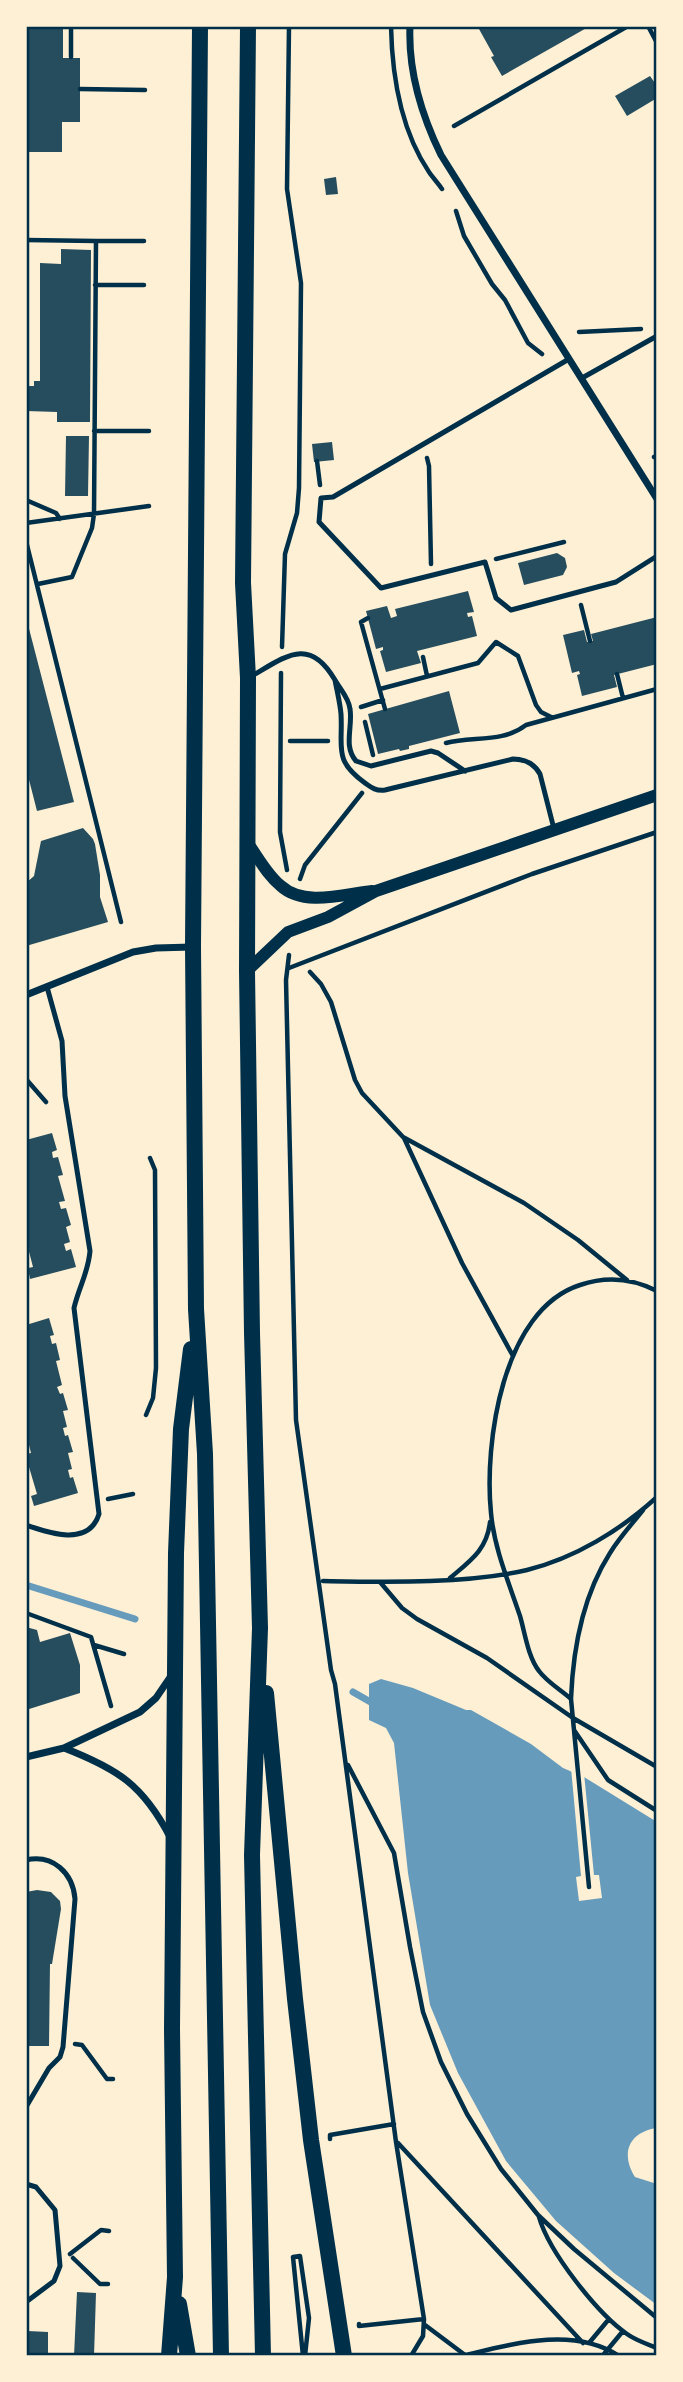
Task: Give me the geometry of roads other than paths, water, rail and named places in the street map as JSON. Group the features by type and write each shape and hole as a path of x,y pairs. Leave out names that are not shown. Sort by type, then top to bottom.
{"main road":[{"path":"200,26 193,947 196,1309 205,1468 221,2356"},
{"path":"248,26 243,583 248,678 247,971 252,1333 260,1628 253,1855 263,2356"},
{"path":"169,2356 175,2277 172,2100 176,1553 181,1429 196,1309"},
{"path":"260,1628 304,2081 343,2352"},
{"path":"175,2277 188,2356"}],"street":[{"path":"410,26 411,61 416,92 441,155 492,238 514,267 657,499"},
{"path":"247,971 288,932 328,917 376,891 657,795"},
{"path":"247,842 276,882 288,892 301,897 376,891"},
{"path":"26,995 133,953 156,948 193,947"},
{"path":"26,1757 64,1748 140,1712 156,1698 175,1670"},
{"path":"64,1748 110,1769 135,1786 153,1806 173,1843"}],"lane":[{"path":"582,378 657,336"},
{"path":"570,359 333,497 321,498 319,522 381,588 485,562 496,598 511,610 616,582 657,556"},
{"path":"248,678 291,654 304,653 318,658 324,663 351,709 349,747 356,761 371,766 431,751 465,771"},
{"path":"335,680 341,711 341,759 351,772 368,785 378,791 385,790 513,759 532,764 540,774 554,830"},
{"path":"26,1525 50,1534 77,1535 91,1528 99,1514 74,1307 78,1291 89,1270 90,1251 65,1096 62,1041 47,987"},
{"path":"26,1860 41,1858 59,1866 75,1889 60,2057 49,2068 26,2106"},
{"path":"26,2184 36,2187 55,2210 60,2266 54,2280 26,2302"}],"water":[{"path":"381,1679 471,1710 531,1744 563,1768 584,1777 657,1822 657,2128 647,2130 634,2139 628,2152 628,2160 635,2177 657,2184 657,2305 614,2273 556,2221 506,2161 458,2073 430,2005 408,1873 394,1743 386,1728 369,1720 369,1684"}],"waterway":[{"path":"26,1585 135,1619"},
{"path":"353,1692 374,1704"}]}
